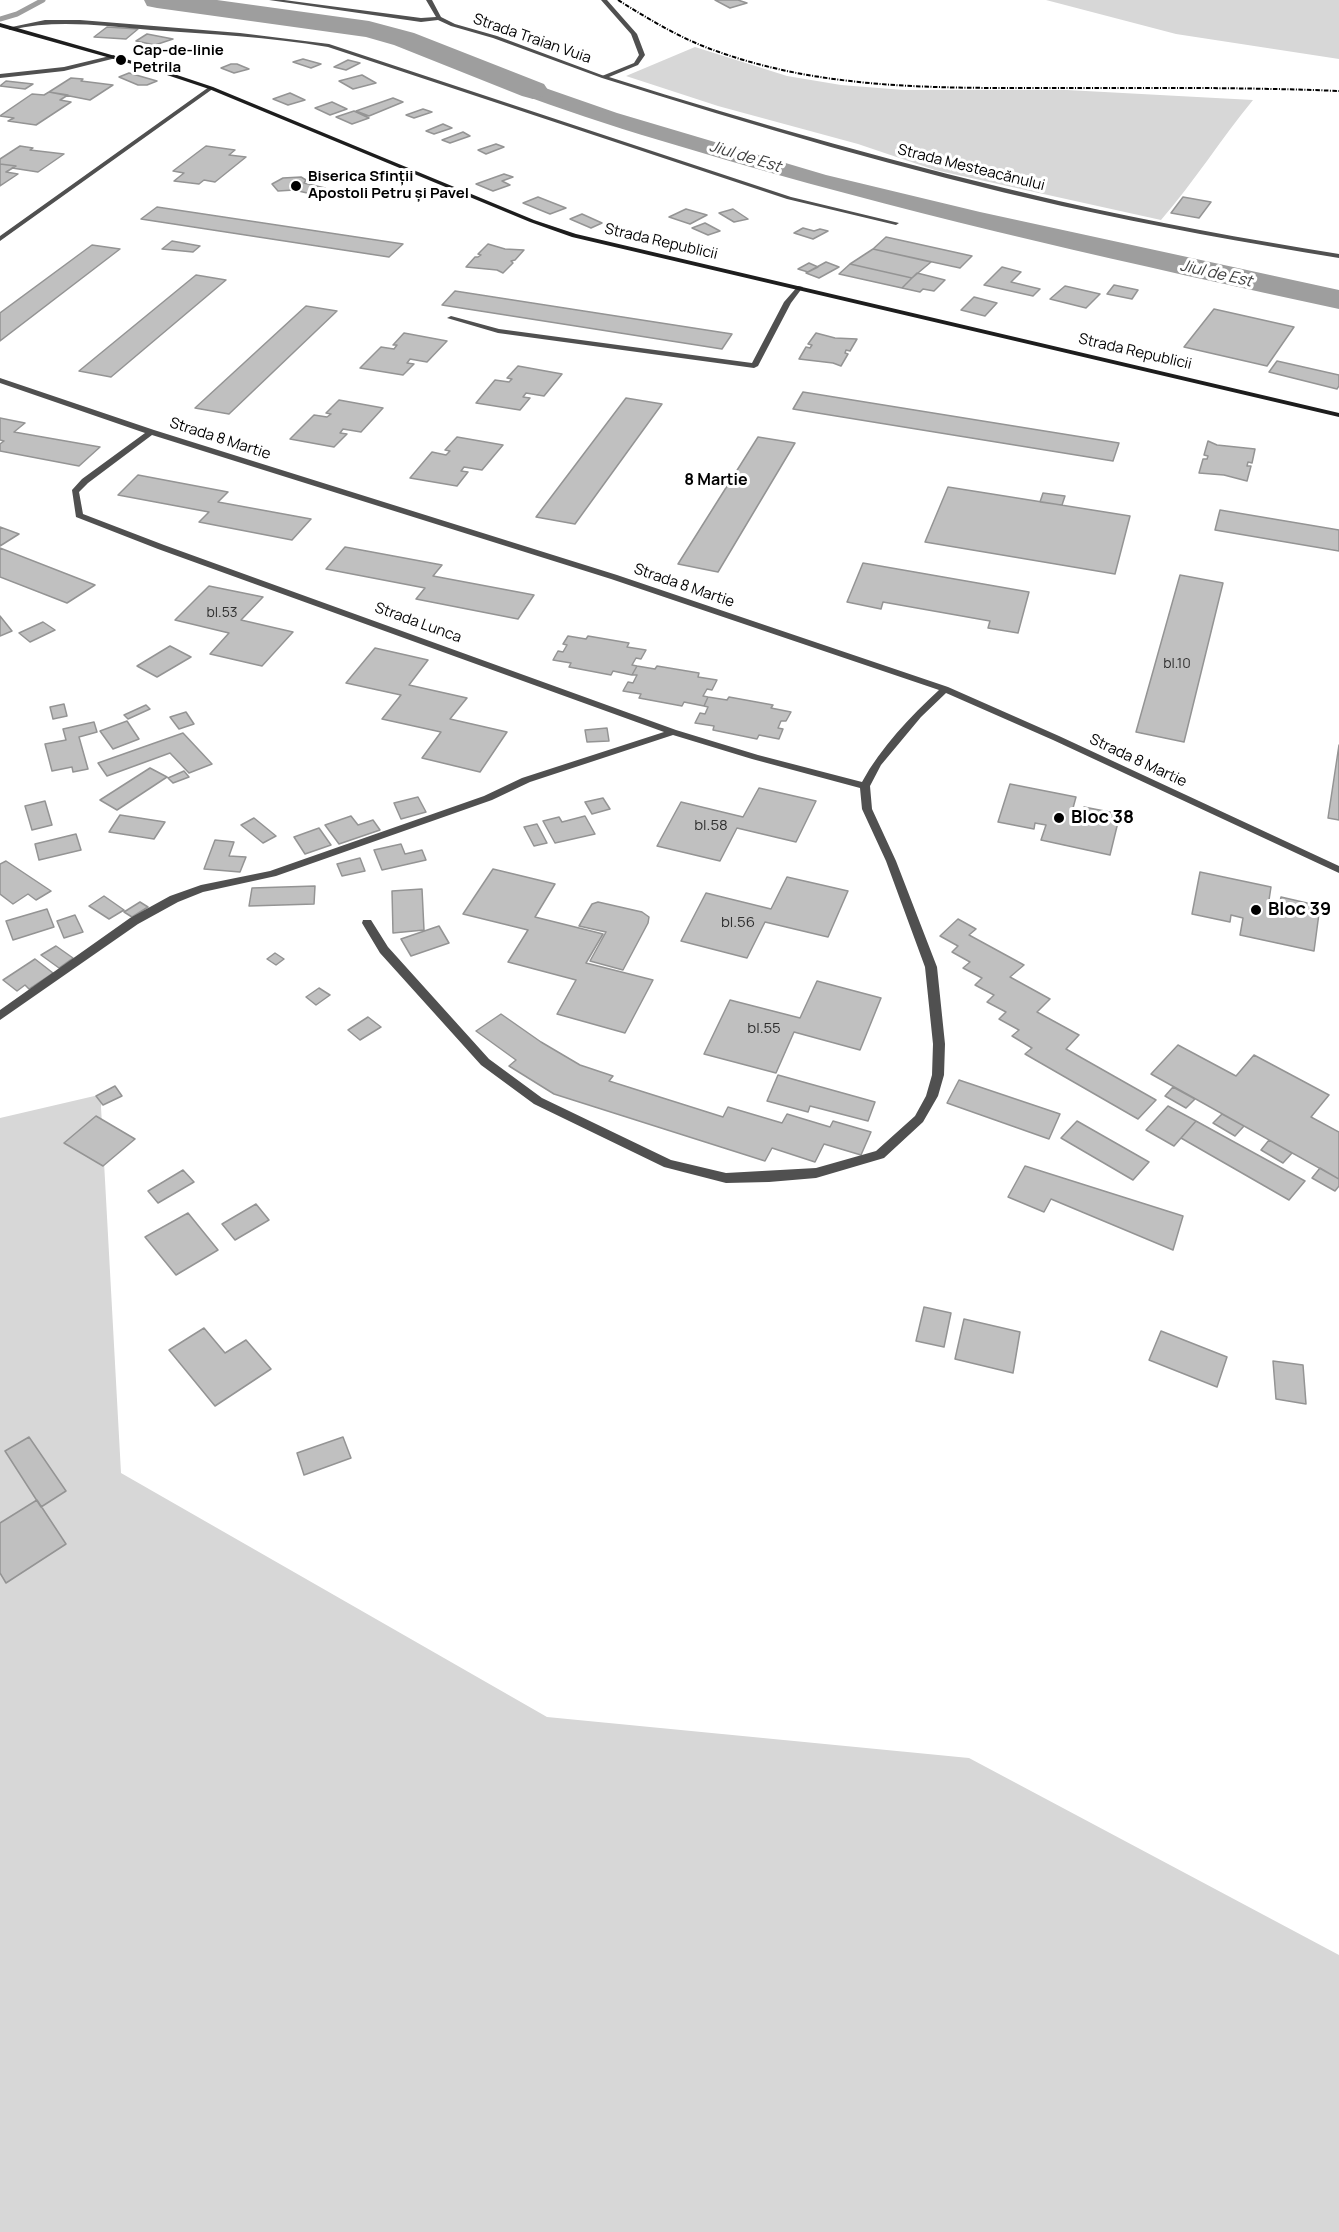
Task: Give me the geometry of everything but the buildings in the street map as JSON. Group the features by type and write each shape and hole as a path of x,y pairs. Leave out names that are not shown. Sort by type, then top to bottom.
{"main road":[{"name":"Strada Republicii","path":"0,25 114,57 211,88 553,229 616,246 800,287 1339,415"}],"street":[{"path":"273,0 421,20 439,18 429,0"},
{"path":"604,0 634,34 642,55 636,64 604,77"},
{"name":"Strada Traian Vuia","path":"439,18 604,77"},
{"path":"10,28 37,21 78,22 257,36 329,46 789,198 896,223"},
{"path":"0,76 64,69 114,57"},
{"name":"Strada Mesteacănului","path":"604,77 886,161 984,187 1146,223 1339,256"},
{"path":"0,240 211,88"},
{"path":"451,318 498,331 754,366 788,302 800,287"},
{"name":"Strada 8 Martie","path":"0,380 151,432 614,577 945,689 1056,738 1339,870"},
{"name":"Strada Lunca","path":"151,432 86,481 75,492 79,515 161,547 673,732 755,757 865,786"},
{"path":"367,923 384,950 485,1062 538,1101 668,1164 726,1178 816,1173 880,1155 919,1119 932,1096 938,1075 939,1044 931,968 891,861 867,809 865,786 877,764 918,715 945,689"},
{"path":"0,1016 134,921 174,899 201,889 272,874 488,798 526,780 673,732"}],"shaded area":[{"path":"1046,0 1339,0 1339,59 1176,34"},
{"path":"695,47 787,76 841,85 904,90 1067,90 1253,100 1161,220 935,170 858,144 718,106 626,76"},
{"path":"103,1094 101,1107 121,1473 547,1717 969,1758 1339,1955 1339,2232 0,2232 0,1118"}],"water":[{"path":"462,55 528,82 617,113 826,175 980,212 1339,290 1339,309 959,222 733,162 622,129 549,104 441,61"}],"waterway":[{"path":"0,19 17,14 43,0"},
{"name":"Jiul de Est","path":"157,0 369,29 404,39 533,90"}],"railway":[{"path":"618,0 680,36 719,52 800,74 842,80 968,88 1231,88 1339,91"}],"place":[{"name":"Cap-de-linie Petrila","path":"121,60"},
{"name":"Biserica Sfinții Apostoli Petru și Pavel","path":"296,186"},
{"name":"Bloc 38","path":"1059,818"},
{"name":"Bloc 39","path":"1256,910"}],"district":[{"name":"8 Martie","path":"716,481"}]}
